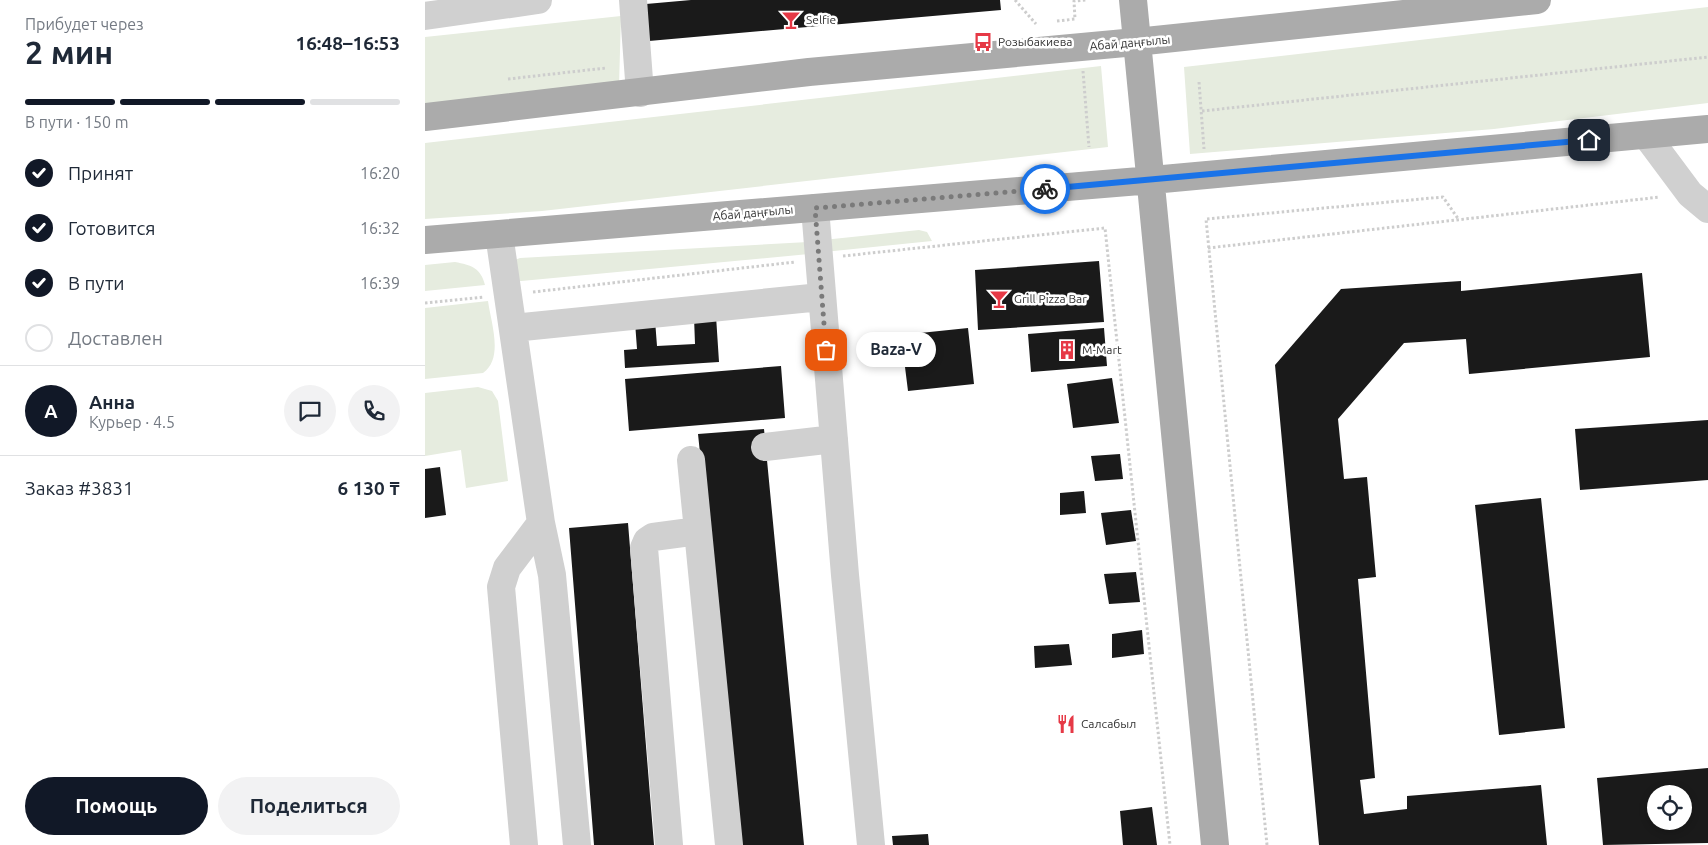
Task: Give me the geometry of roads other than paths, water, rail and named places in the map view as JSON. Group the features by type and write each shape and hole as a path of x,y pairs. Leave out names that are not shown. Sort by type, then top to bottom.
{"main road":[{"path":"1133,0 1152,180 1215,845"},
{"name":"Абай даңғылы","path":"425,117 828,70 1136,42 1537,0"},
{"name":"Абай даңғылы","path":"425,240 1152,180 1708,129"}],"street":[{"path":"425,16 538,0"},
{"path":"633,0 640,93"},
{"path":"1646,135 1699,201"},
{"path":"815,208 821,297 871,845"},
{"path":"499,234 541,523 552,576 577,845"},
{"path":"513,328 821,297"},
{"path":"765,447 834,439"},
{"path":"691,460 729,845"},
{"path":"523,845 501,586 507,568 541,523"},
{"path":"669,845 644,548 647,541 653,537 698,531"}],"place":[{"name":"Selfie","path":"791,20"},
{"name":"Розыбакиева","path":"983,42"},
{"name":"Grill Pizza Bar","path":"999,299"},
{"name":"Baza-V","path":"826,350"},
{"name":"M-Mart","path":"1067,350"},
{"name":"Салсабыл","path":"1066,724"}]}
